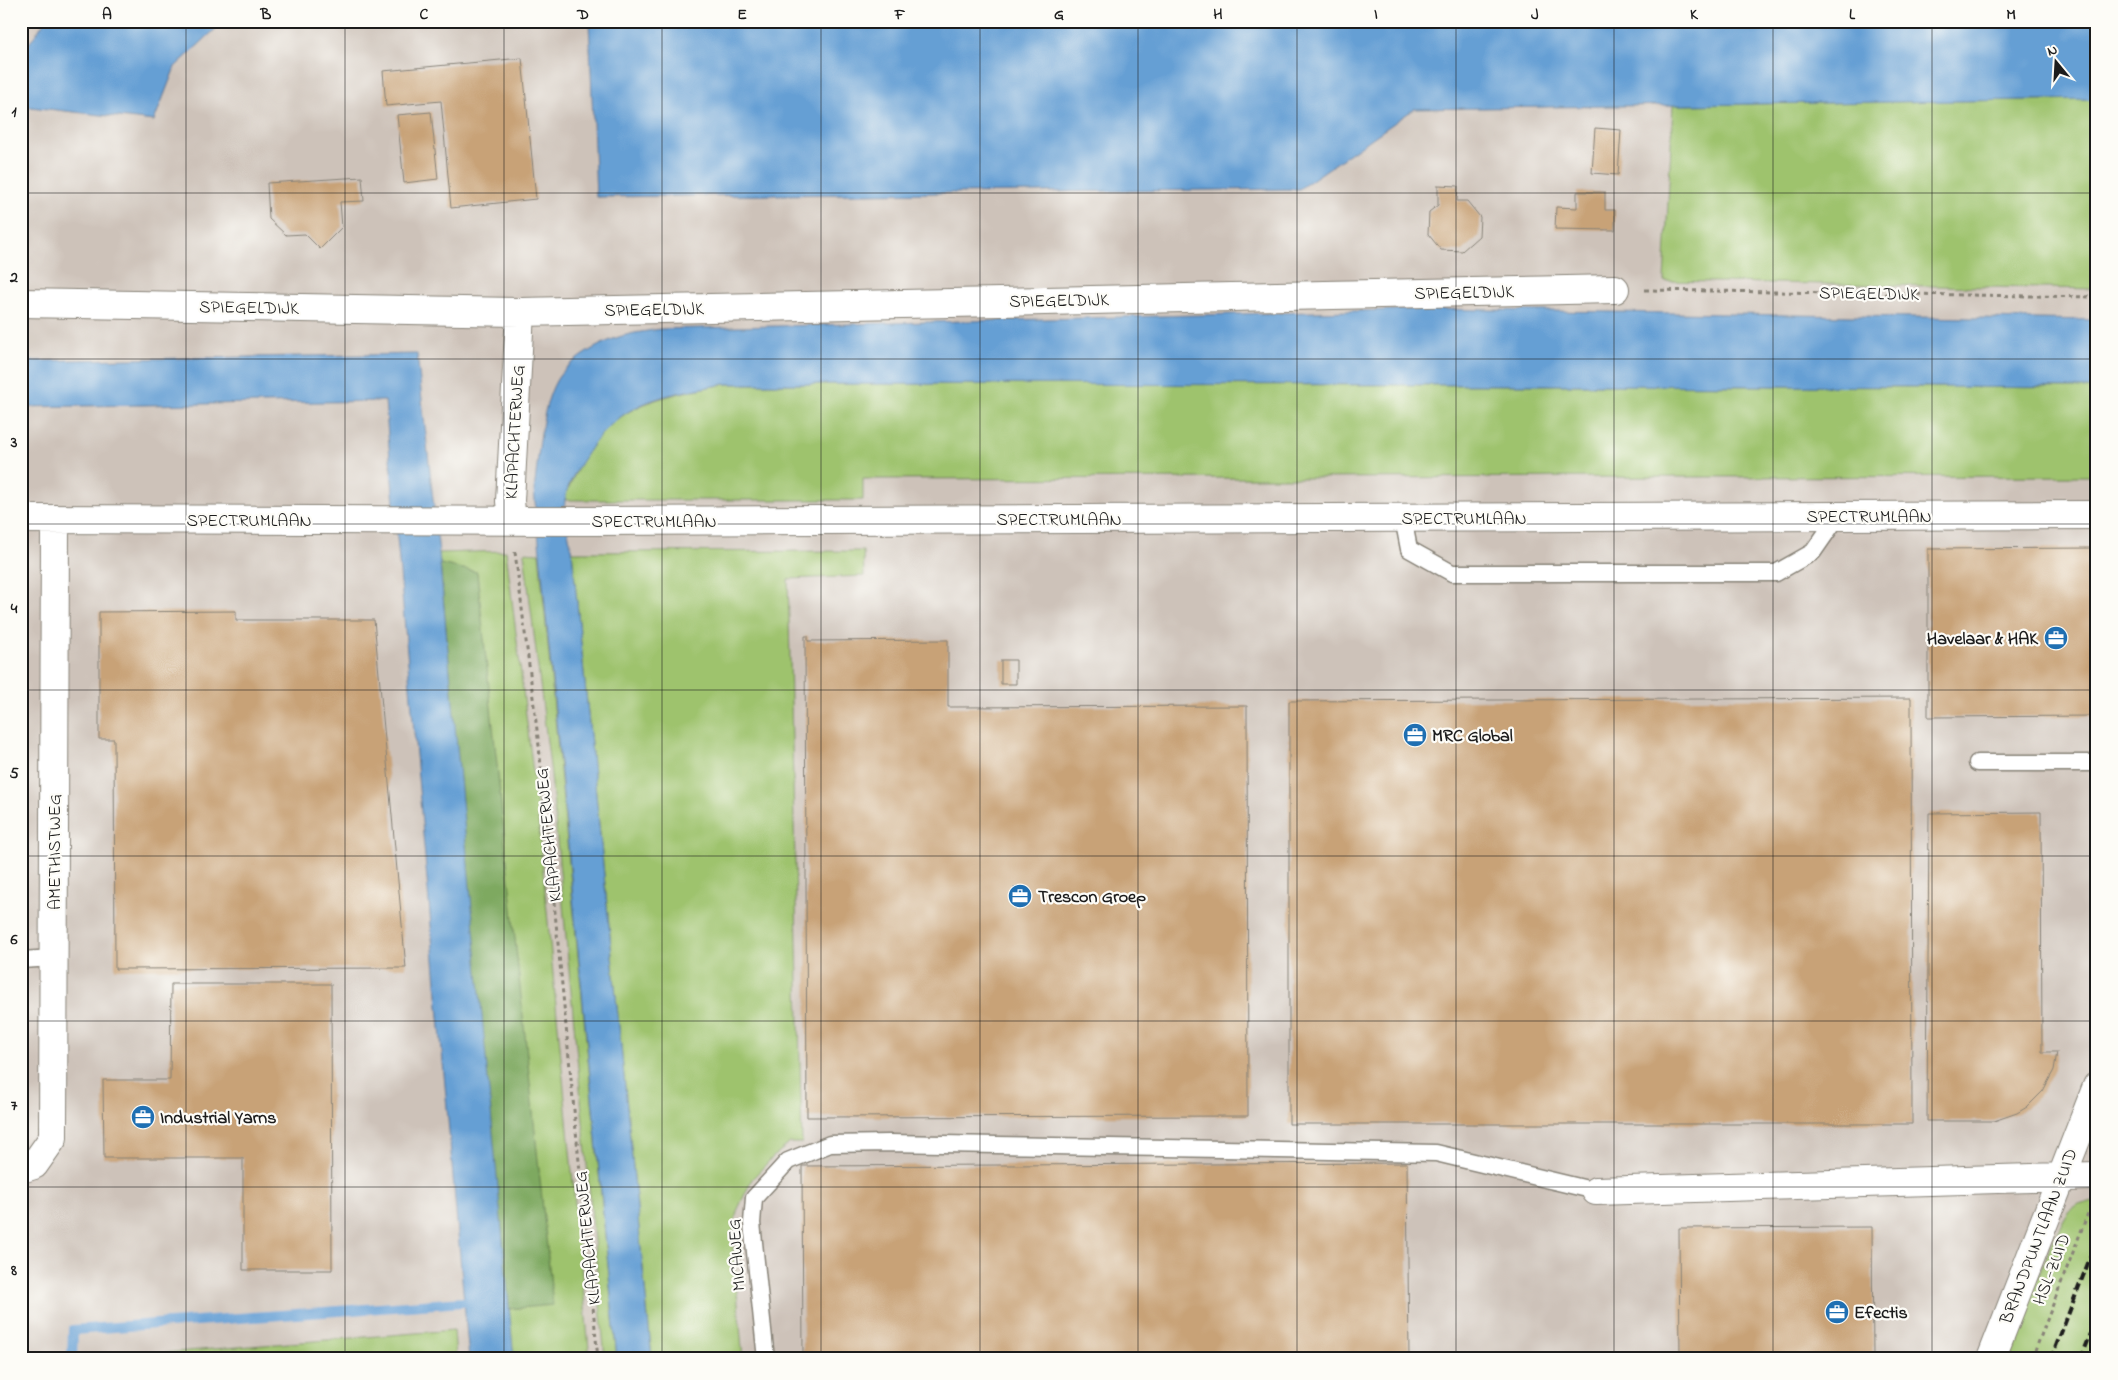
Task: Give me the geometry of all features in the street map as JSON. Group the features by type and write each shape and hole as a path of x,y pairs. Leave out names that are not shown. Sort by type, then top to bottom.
{"street":[{"name":"SPIEGELDIJK","path":"21,303 520,312 1615,290"},
{"name":"KLAPACHTERWEG","path":"512,521 510,500 520,312"},
{"name":"SPECTRUMLAAN","path":"21,519 590,521 2097,516"},
{"name":"AMETHISTWEG","path":"21,1169 34,1165 53,1138 56,519"},
{"name":"BRANDPUNTLAAN ZUID","path":"1991,1359 2097,1086"},
{"path":"1596,1191 2062,1176 2095,1187"}],"lane":[{"path":"1403,518 1409,550 1452,573 1776,573 1813,552 1838,516"},
{"path":"1977,763 2097,763"},
{"path":"21,960 54,958"},
{"name":"MICAWEG","path":"766,1359 752,1223 754,1198 788,1161 830,1144 890,1143 1436,1153 1596,1191"}],"path":[{"name":"SPIEGELDIJK","path":"1615,290 2097,297"},
{"name":"KLAPACHTERWEG","path":"512,521 540,756 598,1359"},
{"name":"HSL-ZUID","path":"2032,1359 2095,1187"}],"shaded area":[{"path":"21,21 2097,21 2097,1359 21,1359"}],"green space":[{"path":"2097,99 2097,289 1664,281 1673,105"},
{"path":"726,384 1599,385 2097,388 2097,476 863,479 863,500 564,500 577,470 591,446 607,428 625,414 645,404 668,396"},
{"path":"506,551 536,797 590,1359 514,1359 508,1309 439,553"},
{"path":"863,551 864,576 788,579 802,1143 790,1143 774,1156 752,1179 737,1211 732,1237 743,1359 652,1359 572,552"},
{"path":"524,552 539,553 617,1359 605,1359 551,775"},
{"path":"440,564 477,572 553,1305 508,1309"},
{"path":"2097,1200 2097,1359 2006,1359 2050,1247 2064,1220 2069,1212 2079,1205"},
{"path":"454,1330 456,1359 99,1359 99,1358"}],"water":[{"path":"45,21 224,21 175,67 154,121 21,106 21,55"},
{"path":"589,21 2097,21 2097,99 1414,109 1299,189 596,197"},
{"path":"1429,309 2097,320 2097,388 1599,385 726,384 663,397 645,403 629,412 613,423 598,438 584,458 570,483 565,505 572,552 652,1359 617,1359 534,490 543,420 551,393 561,373 587,352 607,341 630,334 660,329"},
{"path":"417,354 439,553 514,1359 469,1359 385,401 21,407 21,361"}],"building":[{"path":"522,58 536,199 451,208 441,101 386,106 383,71"},
{"path":"431,112 438,179 404,183 397,115"},
{"path":"1595,128 1621,130 1618,175 1592,173"},
{"path":"362,177 364,201 340,202 342,227 320,249 305,234 286,235 269,219 267,183"},
{"path":"1438,185 1458,186 1457,201 1467,201 1480,217 1479,236 1462,251 1441,250 1428,234 1429,212 1438,205"},
{"path":"1577,192 1605,192 1605,210 1615,210 1615,230 1555,229 1556,207 1577,208"},
{"path":"2097,548 2097,716 1928,717 1928,549"},
{"path":"236,611 236,620 374,620 406,968 115,969 114,739 99,739 99,612"},
{"path":"805,636 808,636 808,641 948,640 948,707 1247,706 1248,1116 807,1117"},
{"path":"1001,660 1016,660 1016,684 1001,684"},
{"path":"1911,698 1912,1124 1289,1124 1289,701"},
{"path":"2041,812 2042,1052 2057,1052 2054,1070 2043,1091 2027,1107 2017,1113 1994,1121 1927,1121 1929,813"},
{"path":"171,984 331,984 332,1270 243,1270 243,1158 104,1158 103,1080 170,1080"},
{"path":"1407,1163 1409,1359 803,1359 802,1166"},
{"path":"1872,1227 1873,1359 1680,1359 1679,1228"}],"waterway":[{"path":"72,1359 73,1330 463,1302"}],"railway":[{"path":"2051,1359 2097,1240"},
{"path":"2081,1359 2097,1318"}],"place":[{"name":"Havelaar & HAK","path":"2056,638"},
{"name":"MRC Global","path":"1415,735"},
{"name":"Trescon Groep","path":"1020,896"},
{"name":"Industrial Yarns","path":"143,1117"},
{"name":"Efectis","path":"1837,1312"}]}
